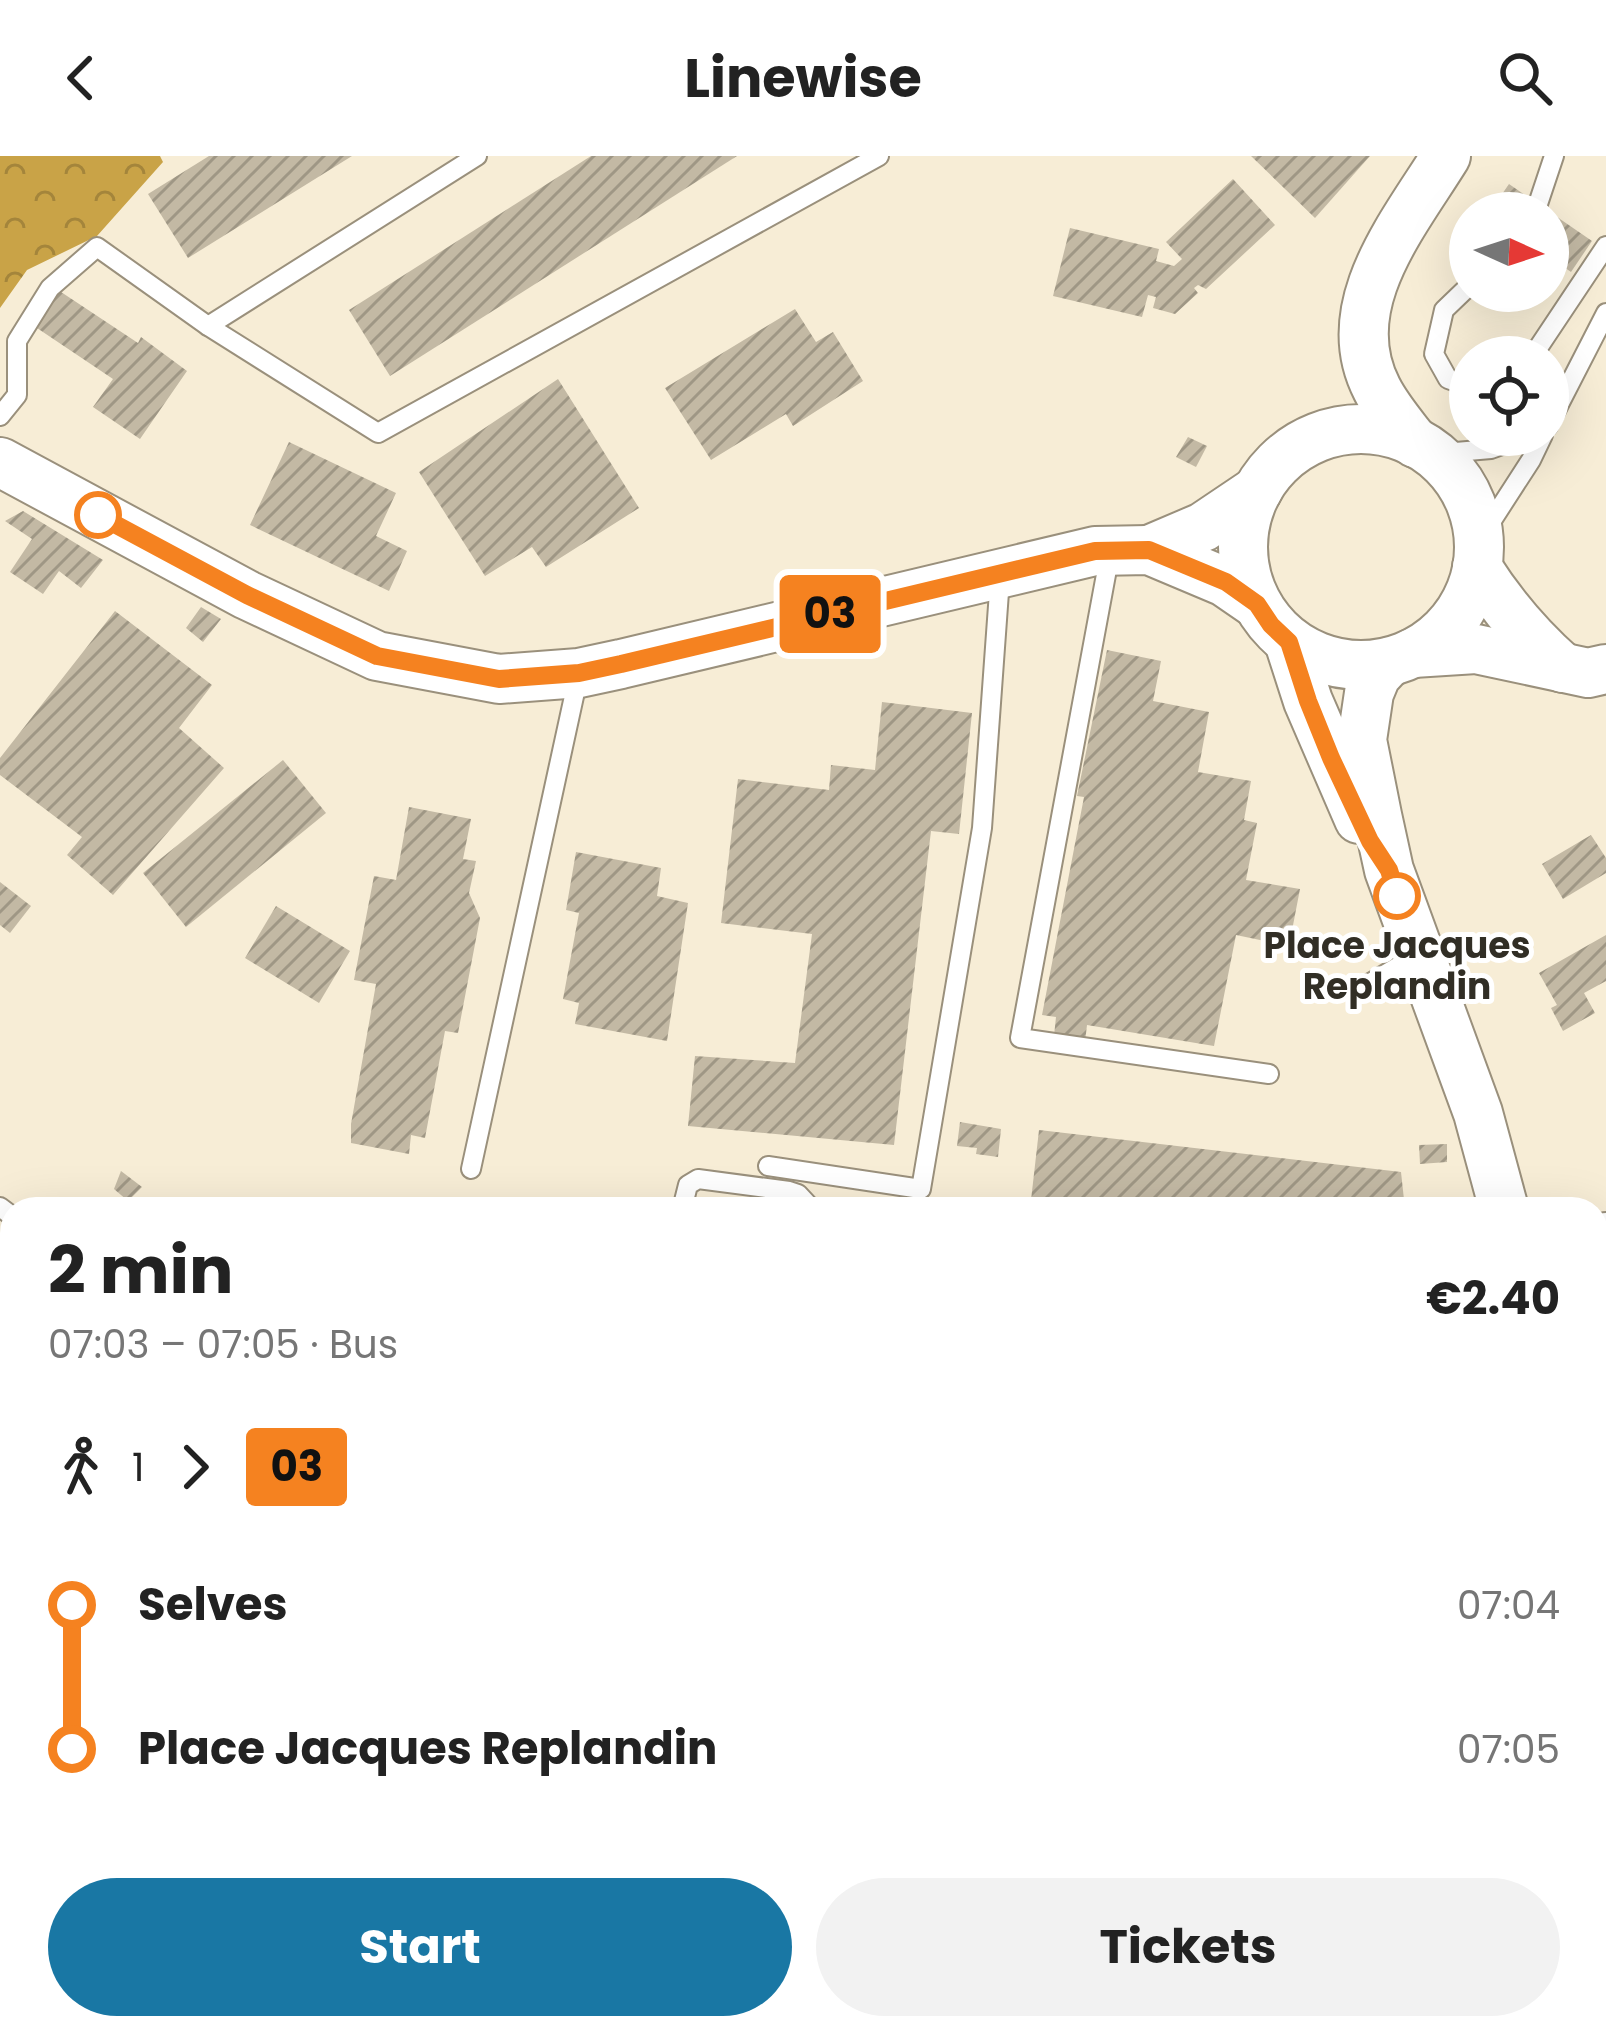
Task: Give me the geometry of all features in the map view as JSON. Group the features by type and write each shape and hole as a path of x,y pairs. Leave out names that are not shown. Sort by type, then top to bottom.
{"main road":[{"path":"1446,156 1374,279 1365,308 1364,347 1375,386 1393,415 1460,484 1469,502 1478,555 1514,618 1537,645 1584,669"},
{"path":"0,462 247,595 377,656 499,679 579,673 1000,573 1130,550 1203,527 1258,490 1286,457 1321,436 1359,429 1379,431 1424,448"},
{"path":"1258,490 1248,512 1243,559 1257,604 1289,642 1320,658 1354,666 1476,650 1584,669"},
{"path":"1130,550 1226,582 1257,604"},
{"path":"1478,555 1462,608 1432,641 1376,676 1362,740 1389,870 1486,1142 1501,1197"},
{"path":"1289,642 1331,758 1389,870"},
{"path":"1486,1142 1492,1197"}],"lane":[{"path":"208,326 477,156"},
{"path":"0,416 17,395 17,341 50,288 97,247 208,326 379,433 879,156"},
{"path":"1542,192 1554,156"},
{"path":"1546,336 1606,246"},
{"path":"1449,305 1434,354 1449,380"},
{"path":"1569,384 1606,313"},
{"path":"1424,448 1449,448"},
{"path":"1478,555 1533,456"},
{"path":"1130,550 1020,1038 1269,1074"},
{"path":"768,1166 921,1189 982,828 1000,573"},
{"path":"471,1169 579,673"},
{"path":"1355,992 1420,953"},
{"path":"685,1197 688,1185 698,1179 789,1191 801,1197"}],"green space":[{"path":"0,156 160,156 163,162 97,236 27,270 0,308"}],"building":[{"path":"209,156 352,156 188,258 148,194"},
{"path":"591,156 737,156 390,376 349,310"},
{"path":"1251,156 1370,156 1315,218"},
{"path":"1233,179 1275,225 1206,289 1194,288 1198,293 1175,314 1153,308 1156,297 1148,295 1142,317 1053,296 1070,228 1159,249 1156,261 1174,266 1182,259 1166,242"},
{"path":"1569,225 1592,241 1569,271"},
{"path":"58,290 138,343 141,337 187,371 140,439 93,407 113,379 34,326"},
{"path":"795,309 816,342 833,332 863,381 793,426 786,414 711,460 665,388"},
{"path":"558,379 639,508 546,567 532,547 485,576 419,472"},
{"path":"1188,437 1207,446 1196,467 1176,457"},
{"path":"289,442 396,493 376,536 407,551 389,591 250,525"},
{"path":"23,511 103,560 81,588 59,571 43,594 10,572 32,539 5,521"},
{"path":"201,607 221,619 203,642 186,628"},
{"path":"115,611 212,685 179,728 224,768 113,895 67,855 82,837 0,775 0,758"},
{"path":"1107,650 1161,661 1153,701 1209,712 1198,772 1251,781 1244,820 1257,823 1246,880 1300,889 1289,946 1236,935 1214,1046 1087,1025 1085,1042 1054,1036 1056,1017 1042,1015 1084,797 1077,796"},
{"path":"882,702 972,713 959,834 931,831 894,1145 688,1126 695,1056 795,1063 812,934 721,923 738,779 829,790 831,765 875,770"},
{"path":"283,760 326,813 186,927 143,873"},
{"path":"409,807 471,819 463,859 476,861 469,893 480,918 458,1033 445,1031 425,1138 411,1135 409,1154 351,1143 351,1124 376,984 354,980 374,876 396,880"},
{"path":"1591,835 1606,858 1606,873 1563,899 1542,864"},
{"path":"576,852 661,868 657,896 688,903 667,1041 575,1024 579,1003 563,999 579,913 566,910"},
{"path":"0,882 31,906 10,933 0,925"},
{"path":"276,906 350,951 319,1003 245,958"},
{"path":"1606,935 1606,981 1584,993 1595,1013 1563,1031 1551,1008 1557,1005 1539,973"},
{"path":"960,1122 1001,1129 998,1157 957,1146"},
{"path":"1039,1130 1401,1172 1404,1197 1031,1197"},
{"path":"1447,1144 1447,1162 1420,1164 1419,1145"},
{"path":"121,1171 142,1187 132,1197 114,1189"}],"bus line":[{"name":"03","path":"98,515 247,595 377,656 499,679 579,673 1095,551 1149,550 1226,582 1257,604 1289,642 1331,758 1389,870 1397,896"}],"place":[{"name":"Place Jacques Replandin","path":"1397,896"}]}
